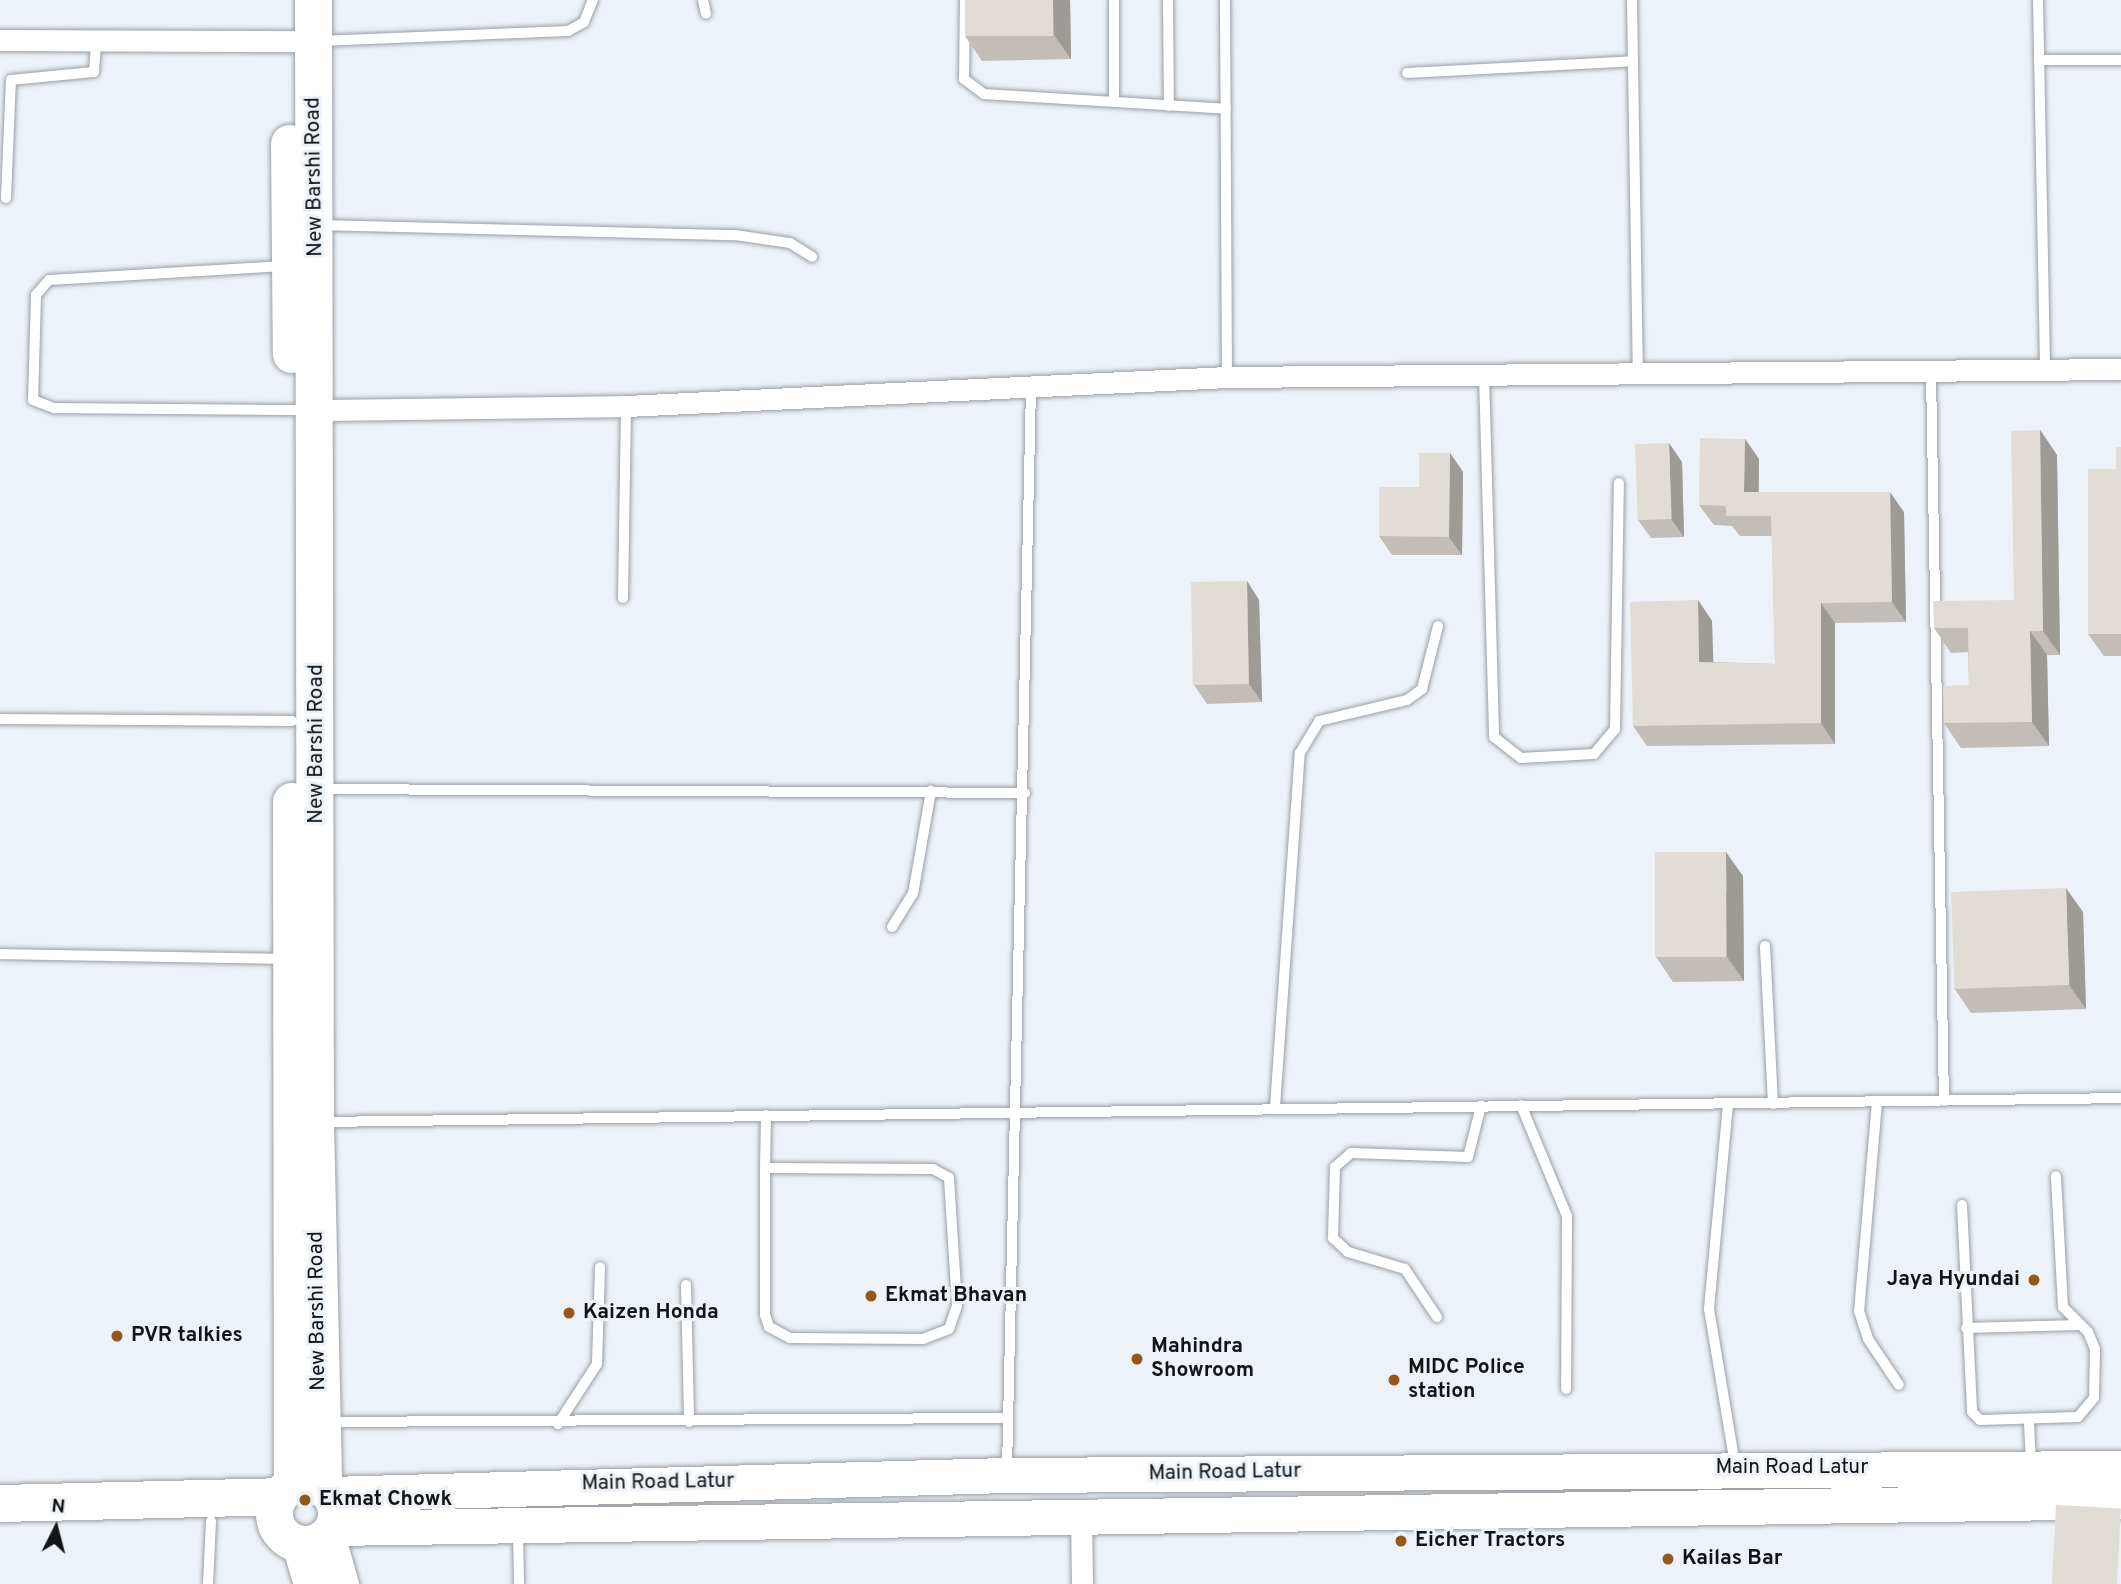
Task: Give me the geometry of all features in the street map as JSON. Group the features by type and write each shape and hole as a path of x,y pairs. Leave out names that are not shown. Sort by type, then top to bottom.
{"highway":[{"name":"New Barshi Road","path":"288,0 301,41 315,225 304,410 292,721 291,959 319,1422 307,1511"},
{"name":"New Barshi Road","path":"307,1511 302,1123 316,789 304,410 290,266 301,41 313,0"},
{"path":"0,1503 307,1511"},
{"path":"0,1527 211,1521 307,1511"}],"main road":[{"name":"Main Road Latur","path":"307,1511 1007,1475 1735,1468 2121,1468"},
{"name":"Main Road Latur","path":"307,1511 518,1522 2121,1501"},
{"name":"New Barshi Road","path":"307,1511 311,1584"},
{"name":"New Barshi Road","path":"307,1511 341,1584"}],"street":[{"path":"0,40 96,43 301,41"},
{"path":"304,410 626,406 1227,377 1638,372 1931,373 2045,368 2121,369"},
{"path":"1081,1513 1082,1584"}],"lane":[{"path":"301,41 568,31 584,22 593,0"},
{"path":"703,0 706,14"},
{"path":"965,0 964,79 971,87 984,94 1226,109"},
{"path":"1114,0 1114,102"},
{"path":"1168,0 1169,106"},
{"path":"1225,0 1227,377"},
{"path":"1632,0 1638,372"},
{"path":"2038,0 2045,368"},
{"path":"6,198 11,80 94,72 96,43"},
{"path":"2039,60 2121,60"},
{"path":"1407,73 1633,61"},
{"path":"315,225 736,235 790,243 812,257"},
{"path":"290,266 49,280 36,295 31,389 33,400 54,408 304,410"},
{"path":"1931,373 1944,1101"},
{"path":"1484,374 1494,737 1521,758 1594,754 1615,729 1619,483"},
{"path":"1007,1475 1004,1418 1025,793 1031,388"},
{"path":"623,598 626,406"},
{"path":"1275,1107 1300,753 1319,720 1408,700 1422,689 1438,625"},
{"path":"0,719 292,721"},
{"path":"316,789 1025,793"},
{"path":"892,927 913,894 931,791"},
{"path":"1765,946 1773,1104"},
{"path":"0,954 291,959"},
{"path":"302,1123 1014,1109 1773,1104 2121,1098"},
{"path":"1877,1102 1859,1311 1868,1339 1899,1385"},
{"path":"1728,1104 1709,1309 1735,1468"},
{"path":"1521,1105 1567,1216 1566,1389"},
{"path":"1437,1317 1405,1269 1348,1252 1333,1238 1335,1167 1351,1153 1468,1157 1481,1106"},
{"path":"765,1168 933,1169 949,1178 957,1306 949,1328 923,1339 790,1338 769,1327 765,1168 766,1115"},
{"path":"1962,1205 1966,1328 1975,1418 2029,1422 2078,1417 2090,1407 2095,1349 2063,1307 2056,1176"},
{"path":"558,1424 597,1364 600,1267"},
{"path":"686,1284 689,1422"},
{"path":"1966,1328 2079,1325"},
{"path":"319,1422 558,1424 1004,1418"},
{"path":"2029,1422 2031,1470"},
{"path":"208,1584 211,1521"},
{"path":"518,1522 519,1584"}],"building":[{"path":"965,0 1053,0 1053,36 965,36"},
{"path":"2040,430 2043,631 2030,631 2032,722 1944,723 1943,686 1969,685 1968,628 1934,628 1933,601 2014,600 2011,431"},
{"path":"1700,438 1745,439 1744,492 1890,492 1892,602 1821,603 1821,723 1633,726 1630,602 1698,600 1699,662 1775,664 1771,516 1726,516 1726,506 1699,505"},
{"path":"1669,443 1672,519 1638,520 1635,444"},
{"path":"2116,447 2121,447 2121,634 2088,634 2088,469 2116,469"},
{"path":"1419,453 1450,453 1449,537 1379,536 1379,487 1419,487"},
{"path":"1247,581 1249,684 1193,685 1191,582"},
{"path":"1655,852 1726,852 1726,957 1655,957"},
{"path":"2066,888 2069,985 1954,989 1951,892"},
{"path":"2056,1505 2121,1508 2117,1584 2052,1584"}],"place":[{"name":"Jaya Hyundai","path":"2034,1280"},
{"name":"Ekmat Bhavan","path":"871,1296"},
{"name":"Kaizen Honda","path":"569,1313"},
{"name":"PVR talkies","path":"117,1336"},
{"name":"Mahindra Showroom","path":"1137,1359"},
{"name":"MIDC Police station","path":"1394,1380"},
{"name":"Ekmat Chowk","path":"305,1500"},
{"name":"Eicher Tractors","path":"1401,1541"},
{"name":"Kailas Bar","path":"1668,1559"}]}
